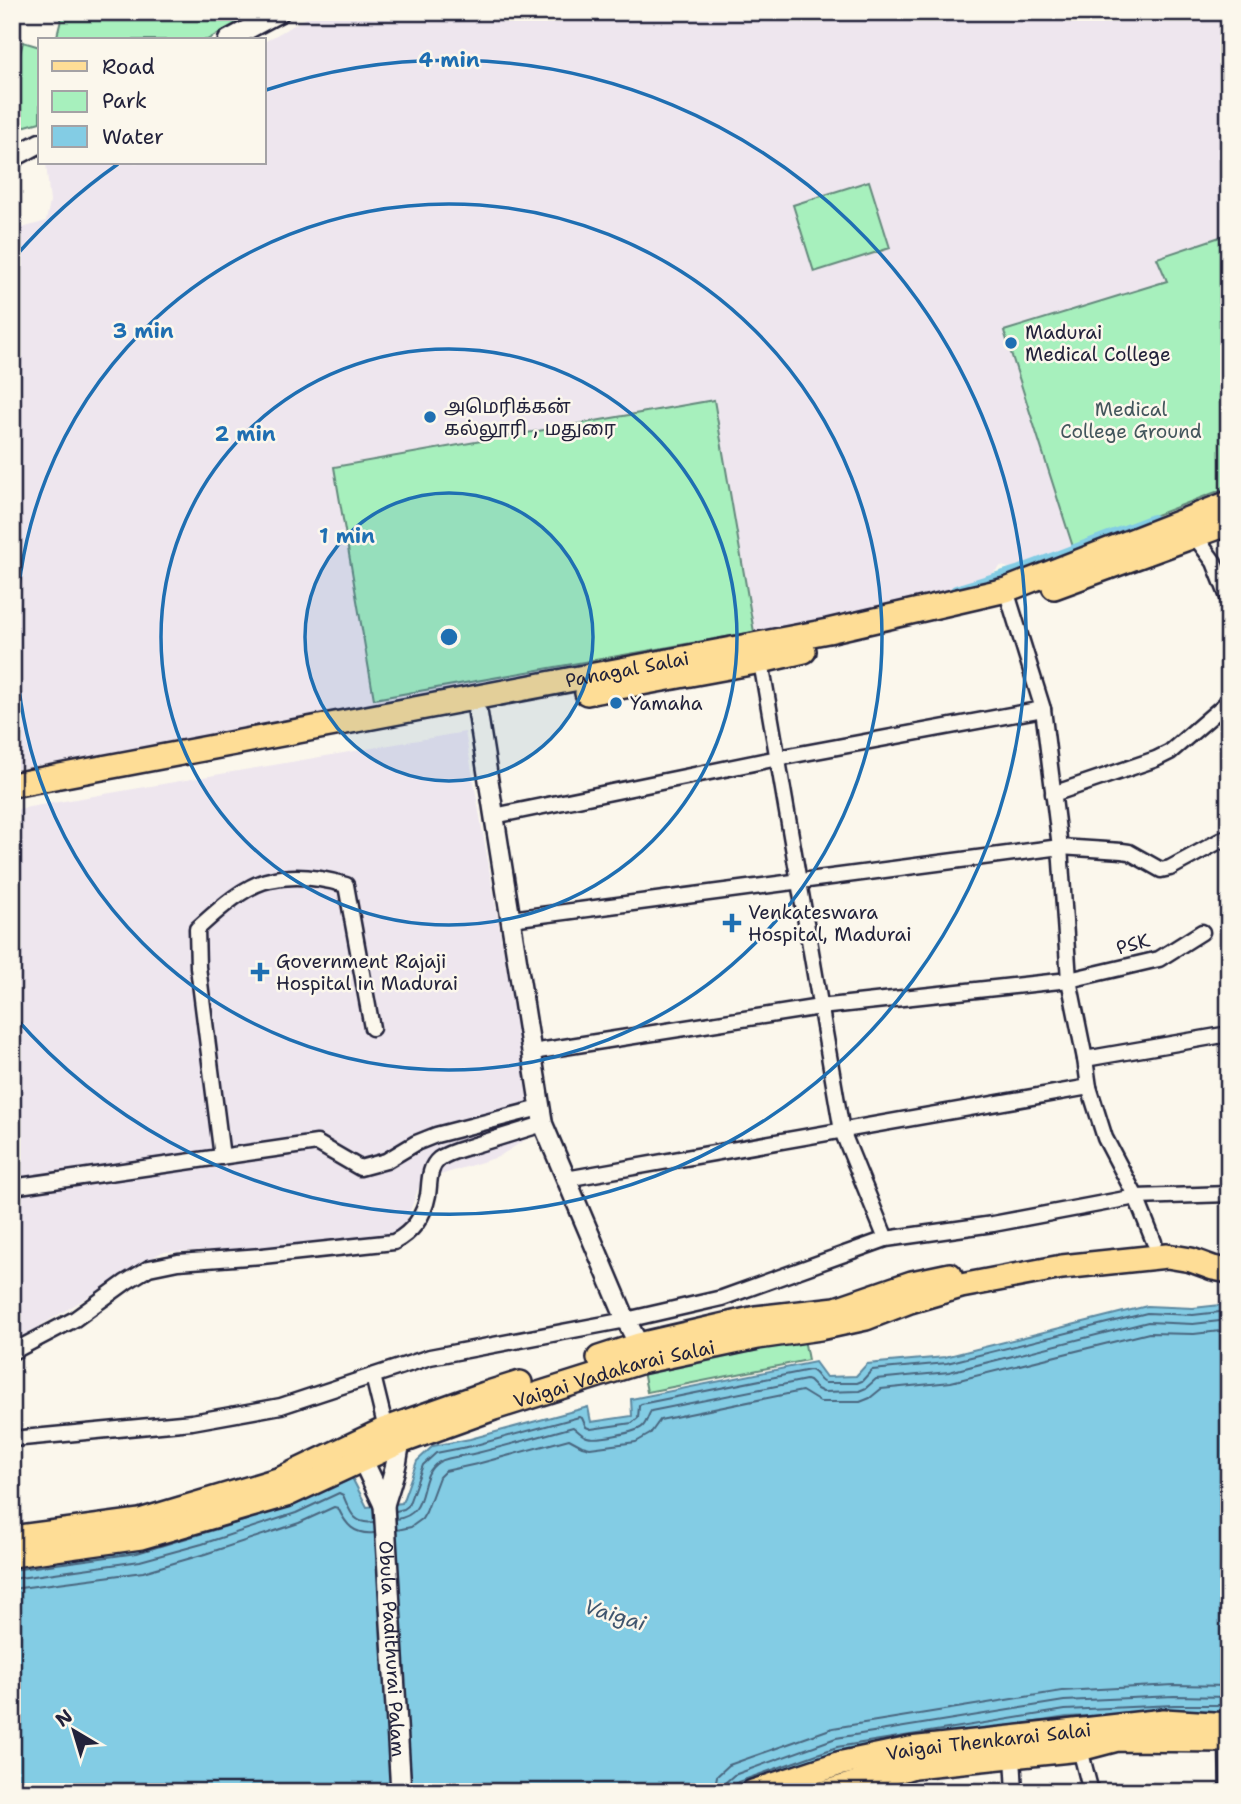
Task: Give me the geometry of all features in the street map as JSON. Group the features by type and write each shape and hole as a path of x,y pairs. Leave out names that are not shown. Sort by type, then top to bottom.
{"main road":[{"name":"Panagal Salai","path":"478,714 759,653 828,631 1007,597 1189,528 1229,503"},
{"name":"Panagal Salai","path":"1189,528 1229,523"},
{"name":"Panagal Salai","path":"12,785 759,653"},
{"name":"Vaigai Vadakarai Salai","path":"12,1555 141,1537 286,1494 485,1394 639,1354 756,1318 836,1308 912,1283 990,1265 1059,1254 1154,1242 1229,1256"},
{"name":"Vaigai Vadakarai Salai","path":"639,1354 820,1328 866,1318 961,1286 1062,1267 1167,1256 1229,1271"},
{"name":"Obula Padithurai Palam","path":"395,1440 384,1506 401,1792"},
{"name":"Vaigai Vadakarai Salai","path":"12,1538 140,1521 362,1456"},
{"name":"Obula Padithurai Palam","path":"362,1456 384,1506"},
{"name":"Vaigai Thenkarai Salai","path":"753,1792 838,1764 910,1749 1164,1721 1228,1735"},
{"name":"Vaigai Thenkarai Salai","path":"827,1792 914,1766 1080,1749 1118,1739 1228,1735"}],"street":[{"path":"233,38 280,12"},
{"path":"12,145 38,144"},
{"path":"12,158 38,145"},
{"path":"1189,528 1214,562 1229,600"},
{"path":"1007,597 1043,709 1060,847 1069,980 1088,1087 1105,1138 1136,1197 1154,1242"},
{"path":"759,653 842,1131 887,1239"},
{"path":"1053,794 1170,752 1229,701"},
{"path":"494,816 778,758 1043,709"},
{"path":"478,714 542,1116 639,1354"},
{"path":"510,919 1060,847 1129,852 1161,870 1170,868 1229,836"},
{"path":"222,1157 198,967 197,929 219,909 248,889 268,880 324,879 346,885 372,1028"},
{"name":"PSK","path":"532,1052 820,1007 1069,980 1159,958 1202,932"},
{"path":"1085,1059 1229,1034"},
{"path":"566,1179 1088,1087"},
{"path":"12,1187 317,1143 360,1168 386,1161 416,1143 436,1135 542,1116"},
{"path":"12,1352 75,1319 149,1268 178,1262 262,1256 394,1241 405,1236 423,1213 431,1170 438,1160 542,1116"},
{"path":"12,1439 192,1422 281,1406 430,1357 625,1320 722,1298 887,1239 993,1224 1136,1197 1229,1194"},
{"path":"373,1376 395,1440"},
{"path":"1228,1735 1228,1792"},
{"path":"1080,1749 1091,1792"},
{"path":"1013,1756 1014,1792"}],"shaded area":[{"name":"அமெரிக்கன் கல்லூரி , மதுரை","path":"317,12 1229,12 1229,234 1157,259 1229,406 1229,487 1014,569 1001,566 992,574 908,603 360,711 12,770 12,231 46,221 50,202 46,164 266,164 266,41"},
{"name":"Government Rajaji Hospital in Madurai","path":"465,732 536,1133 498,1157 421,1181 398,1244 162,1252 12,1343 12,810"}],"green space":[{"path":"63,12 255,12 210,38 56,38"},
{"path":"23,42 38,46 38,123 12,130 12,86"},
{"path":"869,181 890,248 814,272 793,205"},
{"name":"Medical College Ground","path":"1229,234 1229,487 1073,547 1004,331 1167,281 1157,258"},
{"path":"714,400 754,632 374,699 334,467"},
{"path":"804,1339 808,1360 647,1392 643,1371"}],"water":[{"name":"Vaigai","path":"1229,1304 1229,1712 1066,1717 839,1754 731,1792 12,1792 12,1563 351,1476 367,1507 402,1503 417,1461 433,1446 470,1439 588,1407 591,1422 632,1416 631,1399 815,1362 826,1377 856,1376 867,1364 945,1357 1147,1306 1193,1308"}],"waterway":[{"path":"956,591 1017,572 1153,520"}],"place":[{"name":"Madurai Medical College","path":"1011,343"},
{"name":"அமெரிக்கன் கல்லூரி , மதுரை","path":"430,417"},
{"name":"Yamaha","path":"616,703"},
{"name":"Venkateswara Hospital, Madurai","path":"732,923"},
{"name":"Government Rajaji Hospital in Madurai","path":"260,972"}]}
